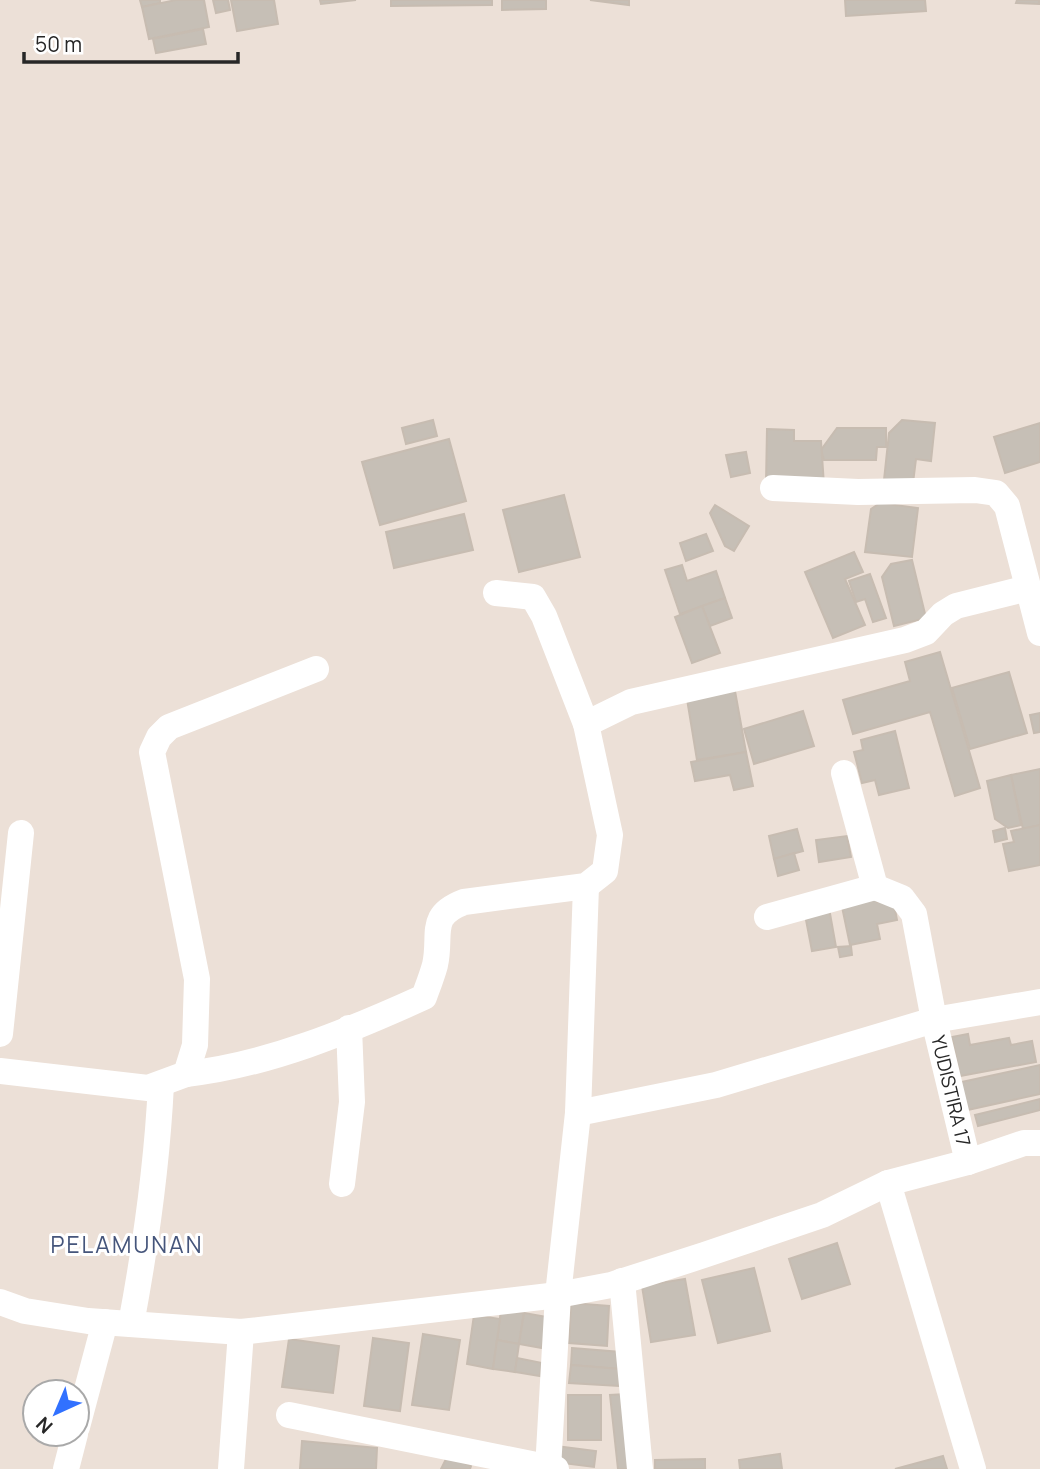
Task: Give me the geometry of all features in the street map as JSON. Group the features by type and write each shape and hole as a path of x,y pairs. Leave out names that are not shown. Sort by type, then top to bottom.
{"street":[{"path":"773,488 858,492 975,490 996,493 1029,538 1028,588 1040,633"},
{"path":"586,724 631,702 905,640 926,632 943,614 956,606 1028,588"},
{"path":"0,1071 148,1088 186,1074 229,1069 349,1028 424,997 435,964 438,922 448,908 464,902 586,886 606,871 610,835 586,724 544,615 533,597 496,593"},
{"path":"186,1074 195,1045 197,979 152,752 159,737 169,727 316,669"},
{"path":"767,917 875,887 844,773"},
{"path":"0,1034 22,833"},
{"path":"289,1415 551,1469 558,1295 578,1113 586,886"},
{"name":"YUDISTIRA 17","path":"875,887 902,898 914,914 934,1020 968,1162"},
{"path":"578,1113 716,1085 934,1020 1040,1002"},
{"path":"342,1184 352,1102 349,1028"},
{"path":"131,1324 149,1233 157,1164 160,1084"},
{"path":"0,1303 25,1311 104,1322 240,1332 558,1295 622,1281 822,1215 888,1183 968,1162 1024,1143 1040,1143"},
{"path":"888,1183 973,1469"},
{"path":"622,1281 640,1469"},
{"path":"90,1378 104,1322"},
{"path":"232,1469 240,1332"},
{"path":"66,1469 71,1448"}],"building":[{"path":"140,0 160,0 160,3 142,7"},
{"path":"176,0 204,0 209,27 149,39 142,7"},
{"path":"213,0 228,0 230,10 216,13"},
{"path":"231,0 274,0 278,24 237,31"},
{"path":"320,0 356,0 321,4"},
{"path":"391,0 492,0 492,5 391,6"},
{"path":"502,0 546,0 546,9 502,10"},
{"path":"590,0 629,0 629,5"},
{"path":"845,0 925,0 926,11 846,16"},
{"path":"1017,0 1039,0 1039,4 1016,3"},
{"path":"203,29 206,44 156,53 153,39"},
{"path":"433,420 437,436 406,444 402,428"},
{"path":"902,420 935,423 931,461 916,459 913,483 884,480 889,433"},
{"path":"1040,423 1040,462 1005,473 994,437"},
{"path":"837,428 886,428 886,447 877,447 876,460 824,460 821,450"},
{"path":"767,429 794,430 794,441 821,441 824,485 766,483"},
{"path":"449,439 466,501 380,525 362,462"},
{"path":"746,452 750,473 731,477 726,455"},
{"path":"564,495 580,557 519,572 503,510"},
{"path":"880,503 918,508 912,557 865,552 871,509"},
{"path":"715,505 749,526 734,551 725,546 710,513"},
{"path":"464,514 473,550 394,568 386,532"},
{"path":"706,534 713,551 686,561 680,543"},
{"path":"854,552 863,572 845,579 865,625 833,638 805,572"},
{"path":"912,560 926,618 894,626 882,577 891,564"},
{"path":"682,565 687,581 716,571 725,598 680,614 665,570"},
{"path":"870,574 886,618 873,622 865,599 856,602 849,581"},
{"path":"725,598 732,618 710,626 702,606"},
{"path":"702,606 720,653 692,663 675,617"},
{"path":"940,652 980,788 955,796 930,712 853,734 843,700 910,681 905,662"},
{"path":"1009,672 1027,733 970,749 952,688"},
{"path":"735,691 746,752 697,760 687,699"},
{"path":"803,711 814,746 754,764 744,729"},
{"path":"1040,713 1040,732 1034,733 1030,715"},
{"path":"895,731 909,788 879,795 875,780 862,783 854,752 863,750 861,740"},
{"path":"746,752 753,786 734,790 730,775 695,781 691,762"},
{"path":"1040,769 1040,825 1023,829 1011,775"},
{"path":"1011,775 1021,825 1008,828 995,819 987,781"},
{"path":"1040,825 1040,865 1009,871 1003,844 1014,842 1011,831"},
{"path":"1005,828 1007,839 995,842 993,831"},
{"path":"797,829 803,851 774,859 769,836"},
{"path":"847,836 851,857 819,862 816,840"},
{"path":"794,853 799,870 778,876 774,859"},
{"path":"876,895 877,902 893,899 897,920 877,924 880,939 850,945 841,902"},
{"path":"829,908 836,947 812,951 806,920 819,909"},
{"path":"851,946 852,955 840,957 838,947"},
{"path":"968,1034 970,1045 1009,1038 1011,1045 1032,1041 1036,1062 960,1076 952,1037"},
{"path":"1040,1065 1040,1094 963,1111 957,1083"},
{"path":"1040,1099 1040,1110 978,1126 975,1115"},
{"path":"837,1243 850,1284 802,1299 789,1259"},
{"path":"754,1268 770,1331 718,1343 702,1280"},
{"path":"685,1279 695,1335 651,1342 642,1286"},
{"path":"571,1303 609,1306 607,1346 569,1343"},
{"path":"501,1310 524,1313 519,1344 497,1340"},
{"path":"524,1313 547,1317 542,1348 519,1344"},
{"path":"474,1315 500,1319 493,1369 467,1364"},
{"path":"423,1334 460,1340 449,1410 412,1405"},
{"path":"373,1338 409,1343 400,1411 364,1406"},
{"path":"289,1339 339,1346 333,1393 282,1387"},
{"path":"497,1340 519,1344 515,1372 493,1369"},
{"path":"572,1348 621,1352 620,1369 571,1365"},
{"path":"517,1358 542,1363 540,1376 515,1372"},
{"path":"571,1365 620,1369 619,1386 569,1383"},
{"path":"626,1394 635,1469 618,1469 610,1395"},
{"path":"568,1395 601,1395 601,1440 568,1440"},
{"path":"302,1441 377,1448 376,1469 300,1469"},
{"path":"556,1446 596,1451 594,1467 554,1462"},
{"path":"780,1454 782,1469 740,1469 739,1460"},
{"path":"448,1455 471,1466 470,1469 441,1469"},
{"path":"943,1456 947,1469 895,1469"},
{"path":"705,1459 705,1469 655,1469 655,1460"}],"district":[{"name":"PELAMUNAN","path":"127,1245"}]}
